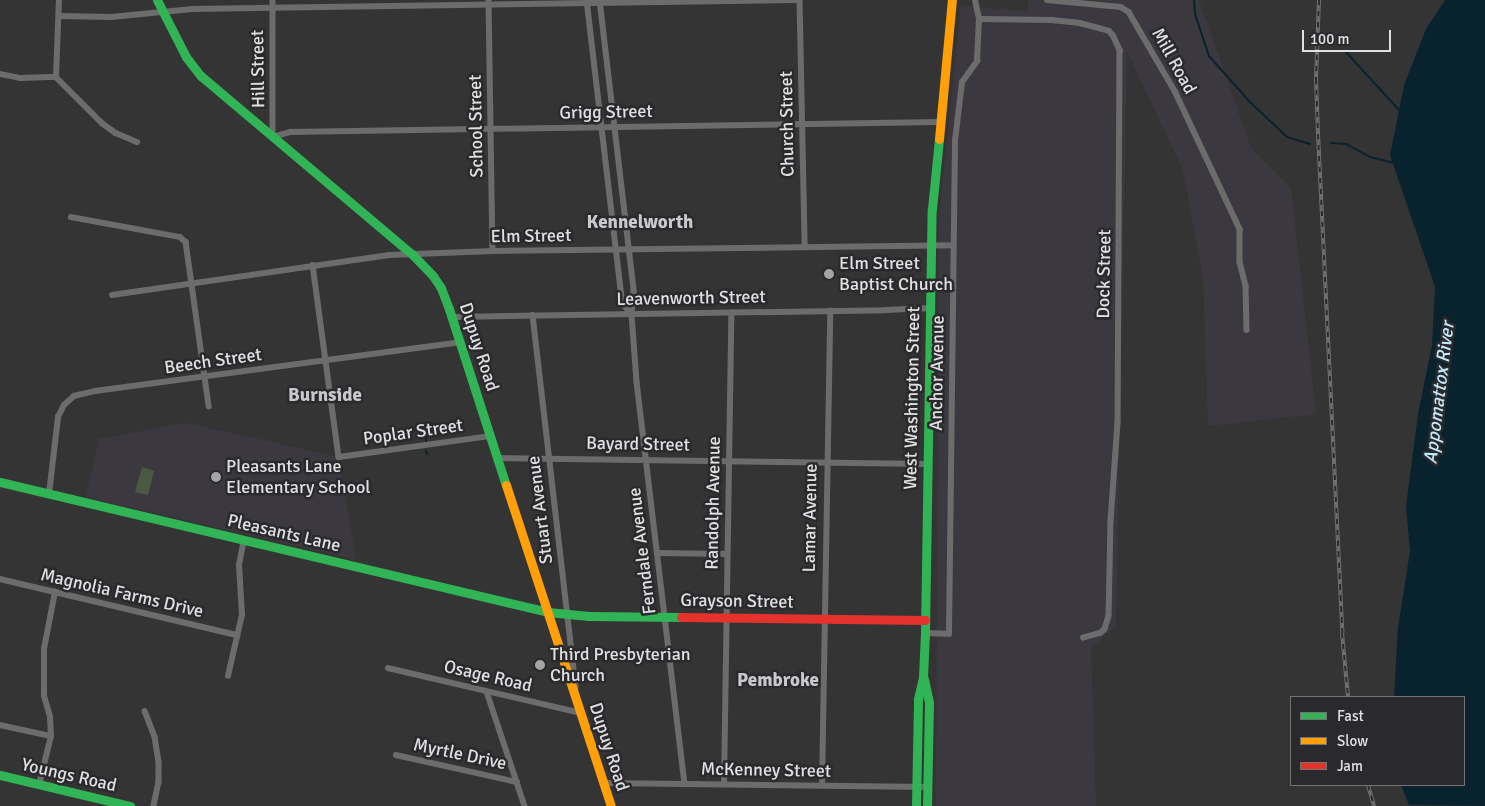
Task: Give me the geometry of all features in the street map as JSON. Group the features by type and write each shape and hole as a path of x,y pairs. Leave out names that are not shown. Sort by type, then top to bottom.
{"street":[{"path":"56,78 59,0"},
{"name":"Dupuy Road","path":"157,0 186,57 195,70 412,254 440,288 452,317 611,806"},
{"name":"Hill Street","path":"273,0 273,137"},
{"path":"59,16 111,16 192,9 489,2 798,0"},
{"name":"Church Street","path":"798,0 805,246"},
{"name":"West Washington Street","path":"927,806 929,702 924,677 932,209 952,0"},
{"name":"Anchor Avenue","path":"925,633 949,634 956,120 963,78 977,61 979,19 975,0"},
{"name":"Mill Road","path":"1047,0 1121,7 1127,10 1175,91 1240,228 1240,262 1246,286 1247,330"},
{"name":"Ferndale Avenue","path":"600,1 634,292 632,314 647,460 685,784"},
{"name":"School Street","path":"489,2 493,251"},
{"name":"Ferndale Avenue","path":"587,2 622,299 632,314"},
{"name":"Dock Street","path":"979,19 1052,20 1080,23 1109,31 1120,50 1118,423 1111,521 1109,616 1101,633 1084,638"},
{"path":"0,74 20,78 56,78 102,123 116,133 137,142"},
{"name":"Grigg Street","path":"273,137 290,132 940,122"},
{"path":"71,217 180,237 186,242 209,406"},
{"name":"Elm Street","path":"112,295 313,265 412,254 493,251 953,245"},
{"path":"313,265 326,361"},
{"name":"Leavenworth Street","path":"452,317 930,308"},
{"name":"Lamar Avenue","path":"822,786 830,311"},
{"name":"Randolph Avenue","path":"724,784 731,313"},
{"name":"Stuart Avenue","path":"533,315 577,700"},
{"name":"Beech Street","path":"49,494 58,417 67,401 74,396 89,392 460,342"},
{"name":"Poplar Street","path":"326,361 339,457 491,436"},
{"name":"Bayard Street","path":"498,458 928,464"},
{"name":"Pleasants Lane","path":"0,482 548,612"},
{"path":"228,676 242,615 239,565 244,540"},
{"path":"658,553 728,554"},
{"name":"Magnolia Farms Drive","path":"0,579 238,635"},
{"path":"39,785 51,736 50,717 44,696 44,649 55,592"},
{"name":"Grayson Street","path":"548,612 568,615 925,620"},
{"name":"Osage Road","path":"388,668 581,713"},
{"name":"West Washington Street","path":"916,806 918,699 924,677"},
{"path":"487,692 525,806"},
{"path":"145,711 155,737 159,760 159,782 154,806"},
{"path":"0,725 51,736"},
{"name":"Myrtle Drive","path":"396,755 517,782"},
{"name":"Youngs Road","path":"0,776 130,806"},
{"name":"McKenney Street","path":"604,783 927,788"}],"shaded area":[{"path":"1028,0 1199,0 1251,148 1291,188 1316,414 1208,426 1203,278 1183,170 1127,51 1116,626 1091,648 1096,806 936,806 939,217 961,6 1028,11"},
{"name":"Pleasants Lane Elementary School","path":"186,423 339,457 356,560 86,497 99,439"}],"green space":[{"path":"142,467 154,471 148,495 135,492"}],"water":[{"name":"Appomattox River","path":"1445,0 1485,0 1485,806 1409,805 1401,786 1465,786 1465,696 1394,696 1398,627 1410,551 1406,506 1418,414 1432,345 1435,287 1390,155 1404,85 1426,29"}],"waterway":[{"path":"1194,0 1195,14 1209,56 1250,102 1287,137 1310,144"},
{"path":"1345,51 1399,110"},
{"path":"1331,143 1346,144 1370,157 1394,163"},
{"path":"425,425 426,441"}],"railway":[{"path":"1319,0 1316,79 1318,134 1342,633 1348,696"},
{"path":"1368,786 1374,806"}],"traffic: fast":[{"path":"157,0 186,57 201,76 412,254 433,276 441,288 449,309 506,485"},
{"path":"916,806 918,699 923,677 925,633 932,209 939,139"},
{"path":"0,482 548,612 589,616 681,617"},
{"path":"924,679 929,702 927,806"},
{"path":"0,775 130,806"}],"traffic: slow":[{"path":"939,139 952,0"},
{"path":"506,485 611,806"}],"traffic: jam":[{"path":"681,617 925,620"}],"place":[{"name":"Elm Street Baptist Church","path":"829,274"},
{"name":"Pleasants Lane Elementary School","path":"216,477"},
{"name":"Third Presbyterian Church","path":"540,665"}],"district":[{"name":"Kennelworth","path":"640,223"},
{"name":"Burnside","path":"325,396"},
{"name":"Pembroke","path":"778,681"}]}
